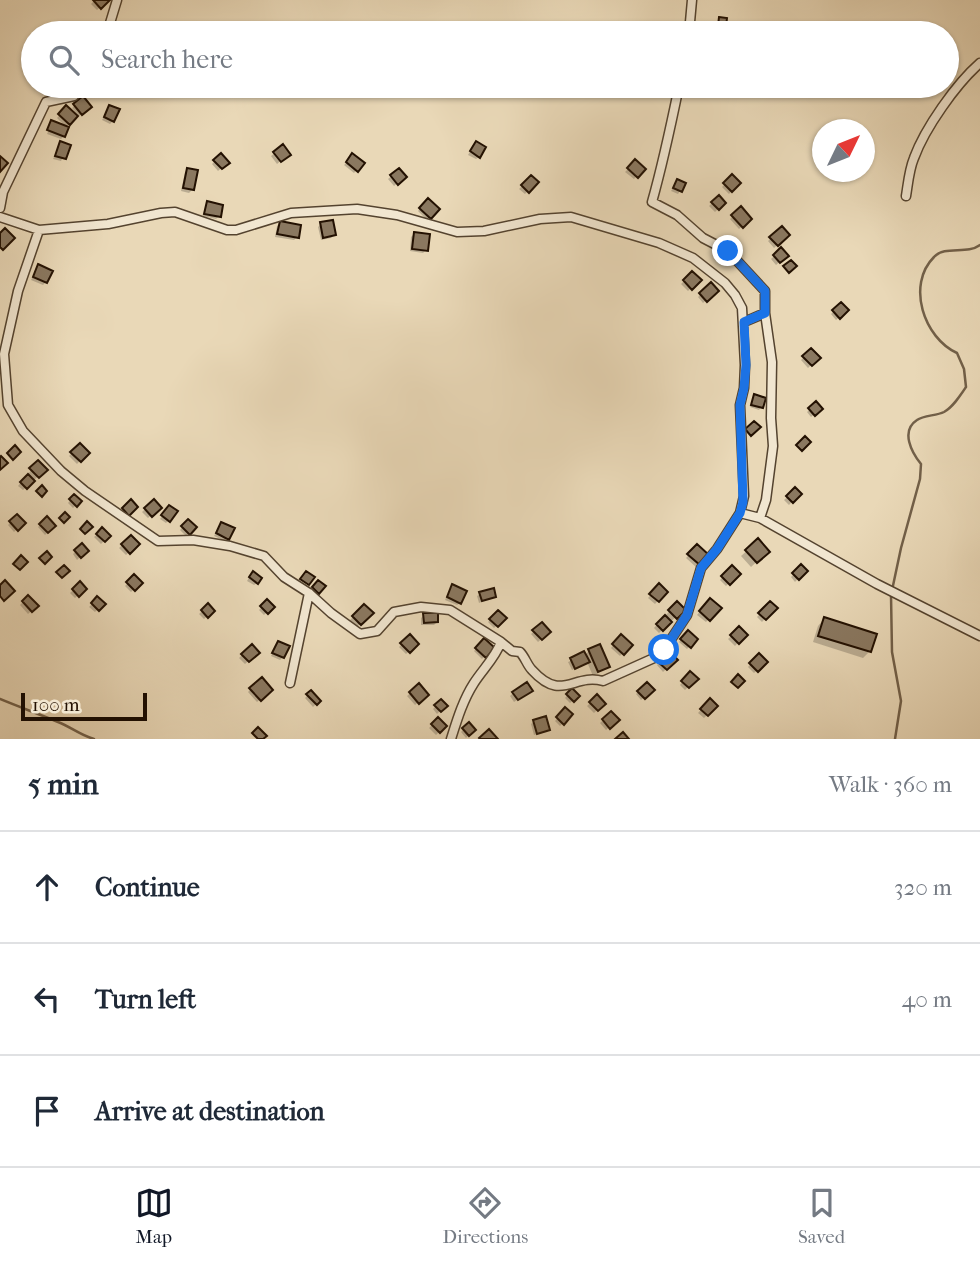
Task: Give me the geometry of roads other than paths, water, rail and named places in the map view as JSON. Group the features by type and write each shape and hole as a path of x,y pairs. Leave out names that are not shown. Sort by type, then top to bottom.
{"street":[{"path":"111,21 117,0"},
{"path":"690,21 692,0"},
{"path":"959,82 980,63"},
{"path":"0,208 3,192 46,102 65,98"},
{"path":"676,98 666,142 665,160 652,202 728,251 765,291 765,313 772,362 773,446 766,500 760,519"},
{"path":"906,196 914,158 949,98"},
{"path":"0,217 39,230 108,223 175,212 227,230 236,230 291,213 357,209 397,215 457,232 484,231 540,219 571,217 659,243 693,258 711,270 735,295 742,308 746,365 740,405 744,496 740,513 701,568 687,615 664,650 654,658 603,681 592,678 561,688 545,681 530,668 520,652 512,651 450,610 421,607 394,612 377,631 360,634 309,593 284,577 264,556 230,546 193,540 158,541 85,491 61,471 23,431 8,405 4,354 18,291 39,230"},
{"path":"744,322 765,313"},
{"path":"740,513 760,519 980,636"},
{"path":"290,683 309,593"},
{"path":"451,739 460,711 474,684 502,642"}],"waterway":[{"path":"895,739 901,701 892,652 891,595 920,479 921,464 911,448 909,430 920,418 947,410 966,387 964,369 957,353 945,346 928,323 920,296 921,282 926,269 939,253 980,245"},
{"path":"0,699 94,739"}]}
